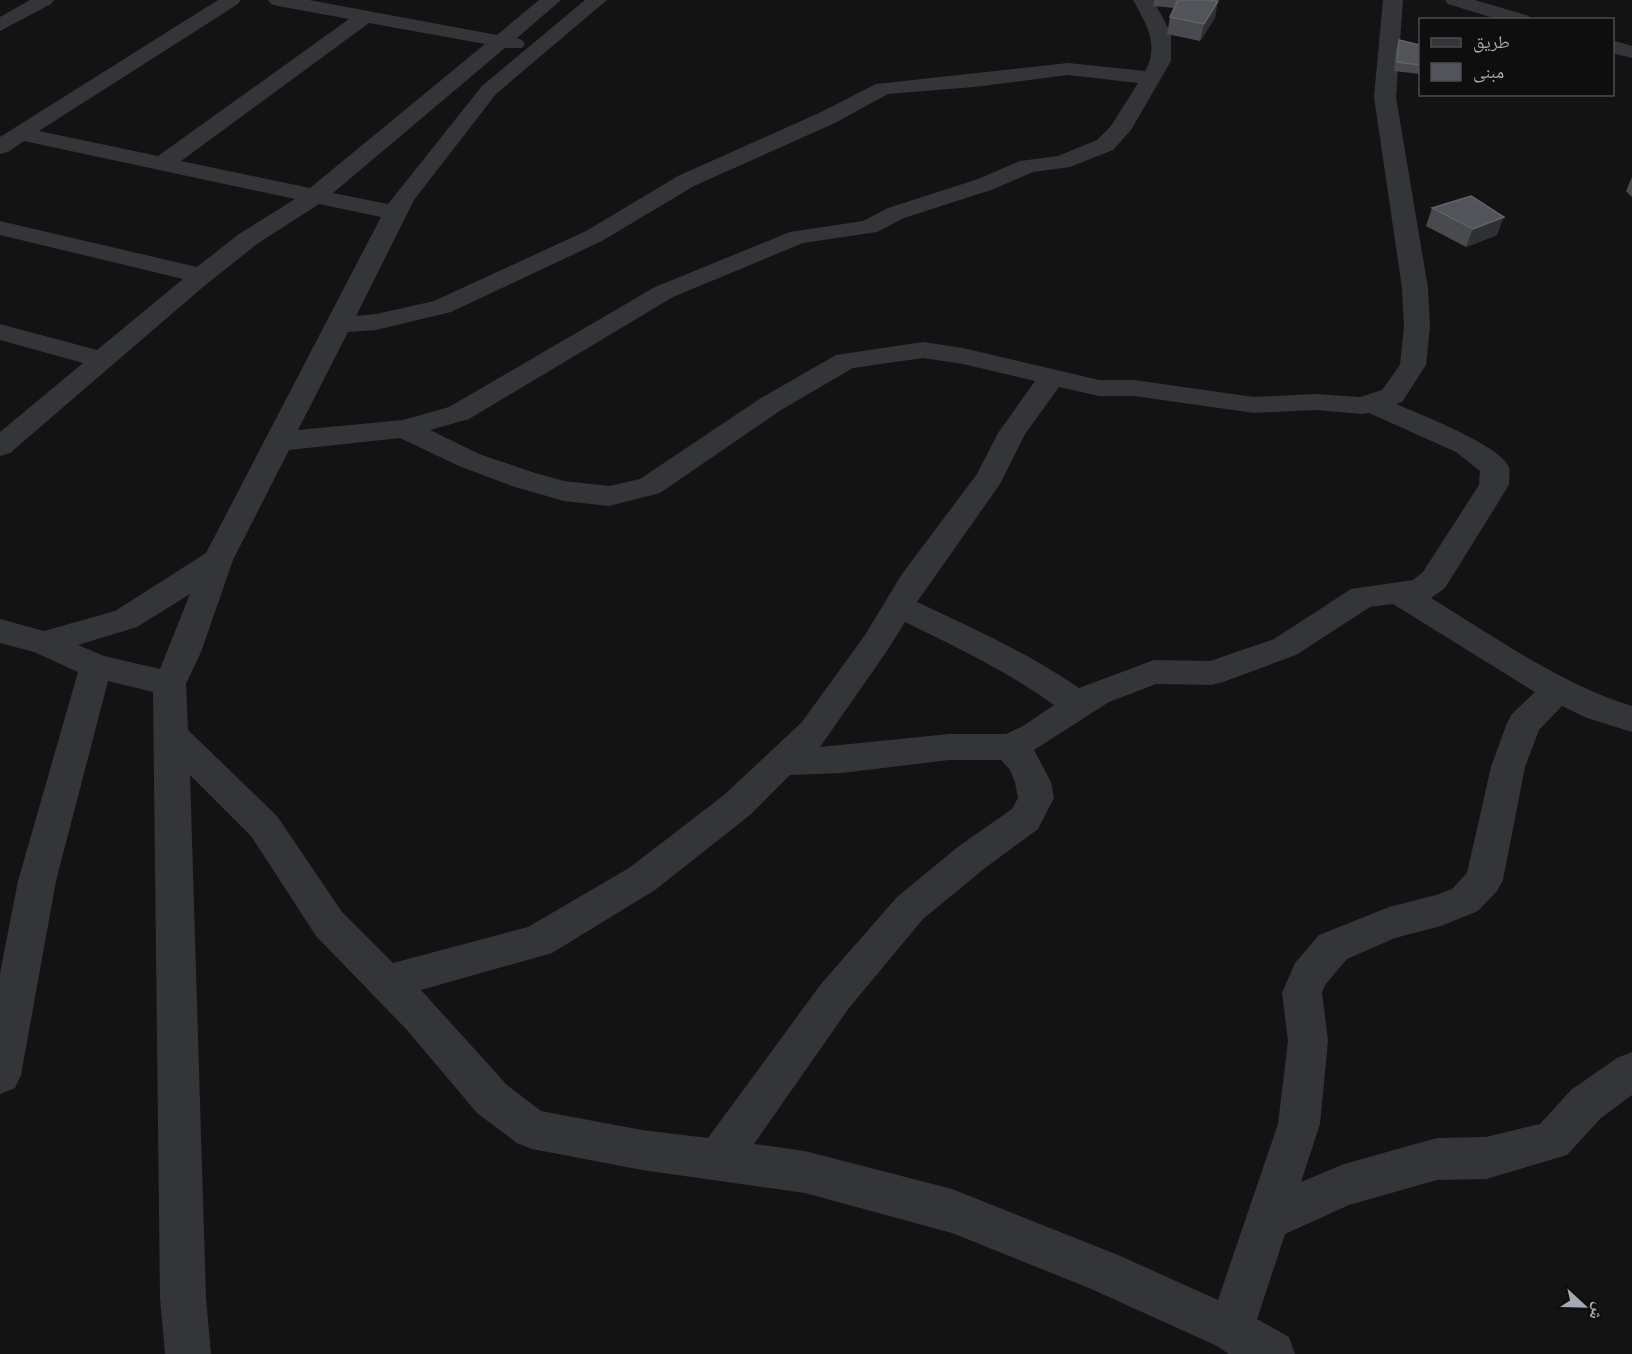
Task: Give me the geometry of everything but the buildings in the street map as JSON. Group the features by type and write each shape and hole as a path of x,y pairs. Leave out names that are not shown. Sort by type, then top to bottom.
{"street":[{"path":"0,25 44,0"},
{"path":"0,147 231,0"},
{"path":"278,0 538,48"},
{"path":"0,447 202,276 248,239 315,196 551,0"},
{"path":"188,1354 183,1298 169,684 186,652 218,560 403,198 489,90 597,0"},
{"path":"278,442 404,429 459,413 664,292 798,237 869,227 896,213 986,184 1028,166 1062,162 1105,145 1120,130 1161,61 1161,33 1143,0"},
{"path":"404,429 469,460 525,480 564,492 609,496 650,486 771,404 845,361 923,350 963,356 1099,388 1134,388 1179,397 1254,405 1315,402 1362,406 1392,396 1413,365 1417,327 1415,288 1385,97 1393,0"},
{"path":"1455,0 1515,18"},
{"path":"162,164 366,16"},
{"path":"1614,47 1632,52"},
{"path":"338,325 376,322 442,307 594,236 695,177 826,118 883,88 974,81 1068,69 1152,78"},
{"path":"20,134 395,213"},
{"path":"0,228 202,276"},
{"path":"0,332 103,360"},
{"path":"386,982 538,941 642,879 736,805 814,731 876,643 913,582 990,477 1012,433 1051,378"},
{"path":"781,762 843,759 949,747 1010,747 1035,735 1097,693 1154,672 1211,673 1285,647 1362,597 1421,590 1434,580 1494,485 1495,468 1467,446 1371,403"},
{"path":"44,643 126,619 218,560"},
{"path":"1398,593 1558,690 1599,709 1632,719"},
{"path":"898,606 993,651 1035,674 1079,705"},
{"path":"0,631 44,643 96,666 169,684"},
{"path":"0,1075 37,881 68,761 96,666"},
{"path":"1231,1329 1299,1124 1308,1041 1302,993 1309,975 1333,947 1389,923 1441,910 1465,900 1484,879 1508,767 1524,723 1558,690"},
{"path":"171,735 264,826 329,924 421,1017 492,1099 532,1129 642,1150 806,1172 952,1211 1102,1271 1231,1329 1272,1354"},
{"path":"718,1160 835,996 910,908 972,857 1025,819 1036,798 1033,782 1024,762 1010,747"},
{"path":"1268,1219 1344,1185 1437,1159 1486,1158 1552,1141 1586,1104 1632,1071"}]}
